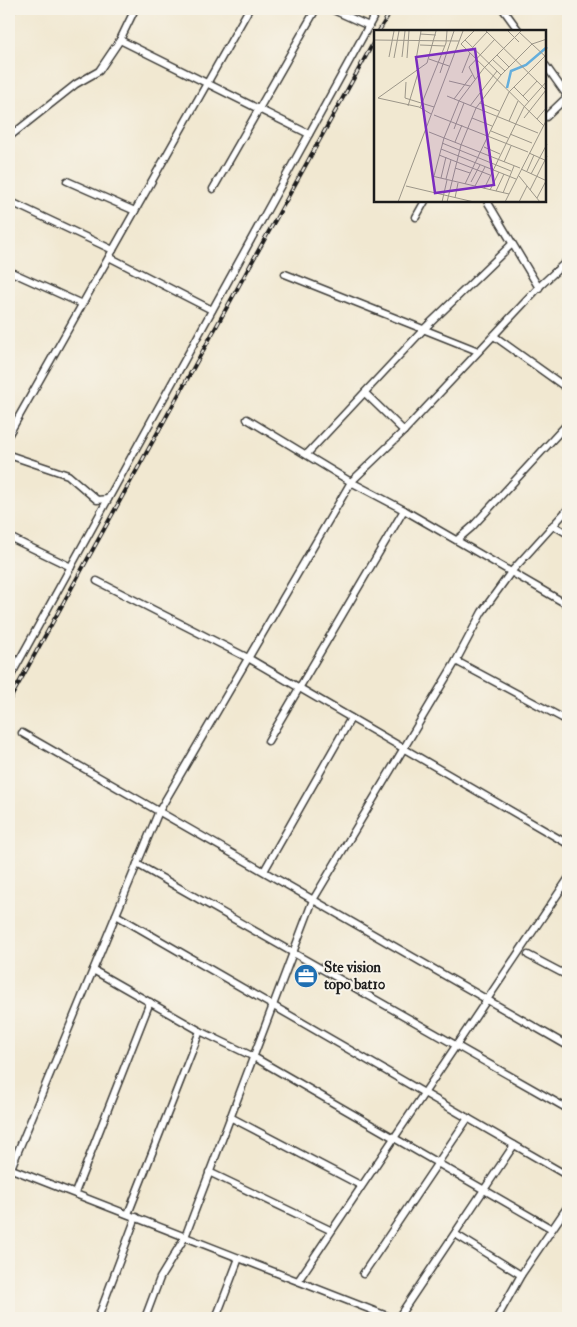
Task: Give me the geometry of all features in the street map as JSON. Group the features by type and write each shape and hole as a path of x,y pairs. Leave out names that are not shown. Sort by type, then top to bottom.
{"street":[{"path":"9,16 12,9"},
{"path":"9,136 76,84 99,70 120,40 135,9"},
{"path":"9,434 249,9"},
{"path":"213,189 316,9"},
{"path":"331,9 369,26"},
{"path":"9,679 378,9"},
{"path":"503,9 519,30"},
{"path":"120,40 309,134"},
{"path":"547,67 568,96 547,116"},
{"path":"68,181 135,212"},
{"path":"9,201 114,250"},
{"path":"416,217 424,202"},
{"path":"488,202 539,288"},
{"path":"308,454 424,329 512,244"},
{"path":"109,258 212,310"},
{"path":"392,1318 10,1168 159,811 351,482 404,432 478,351 568,260"},
{"path":"9,272 82,304"},
{"path":"285,274 478,351"},
{"path":"494,336 568,389"},
{"path":"365,392 404,432"},
{"path":"247,419 308,454 351,482 457,540 568,605"},
{"path":"457,540 472,527 568,423"},
{"path":"9,455 68,475 97,500 108,499"},
{"path":"146,1318 160,1278 185,1237 252,1056 313,900 402,748 456,661 482,612 511,572 568,509"},
{"path":"268,741 404,510"},
{"path":"553,526 568,534"},
{"path":"9,537 71,566"},
{"path":"97,580 248,658 568,844"},
{"path":"456,661 568,721"},
{"path":"264,871 351,718"},
{"path":"22,733 568,1046"},
{"path":"137,864 568,1109"},
{"path":"298,1281 360,1185 568,879"},
{"path":"116,915 568,1176"},
{"path":"528,954 568,976"},
{"path":"93,970 200,1030 252,1056 392,1139 552,1230"},
{"path":"75,1193 150,1002"},
{"path":"128,1214 200,1030"},
{"path":"230,1117 360,1185"},
{"path":"362,1274 468,1118"},
{"path":"398,1318 514,1145"},
{"path":"209,1172 330,1230"},
{"path":"497,1318 521,1275 568,1206"},
{"path":"98,1318 136,1217"},
{"path":"454,1234 521,1275"},
{"path":"216,1318 239,1258"}],"railway":[{"path":"380,30 392,9"},
{"path":"9,701 374,42"}],"place":[{"name":"Ste vision topo bat10","path":"306,976"}]}
